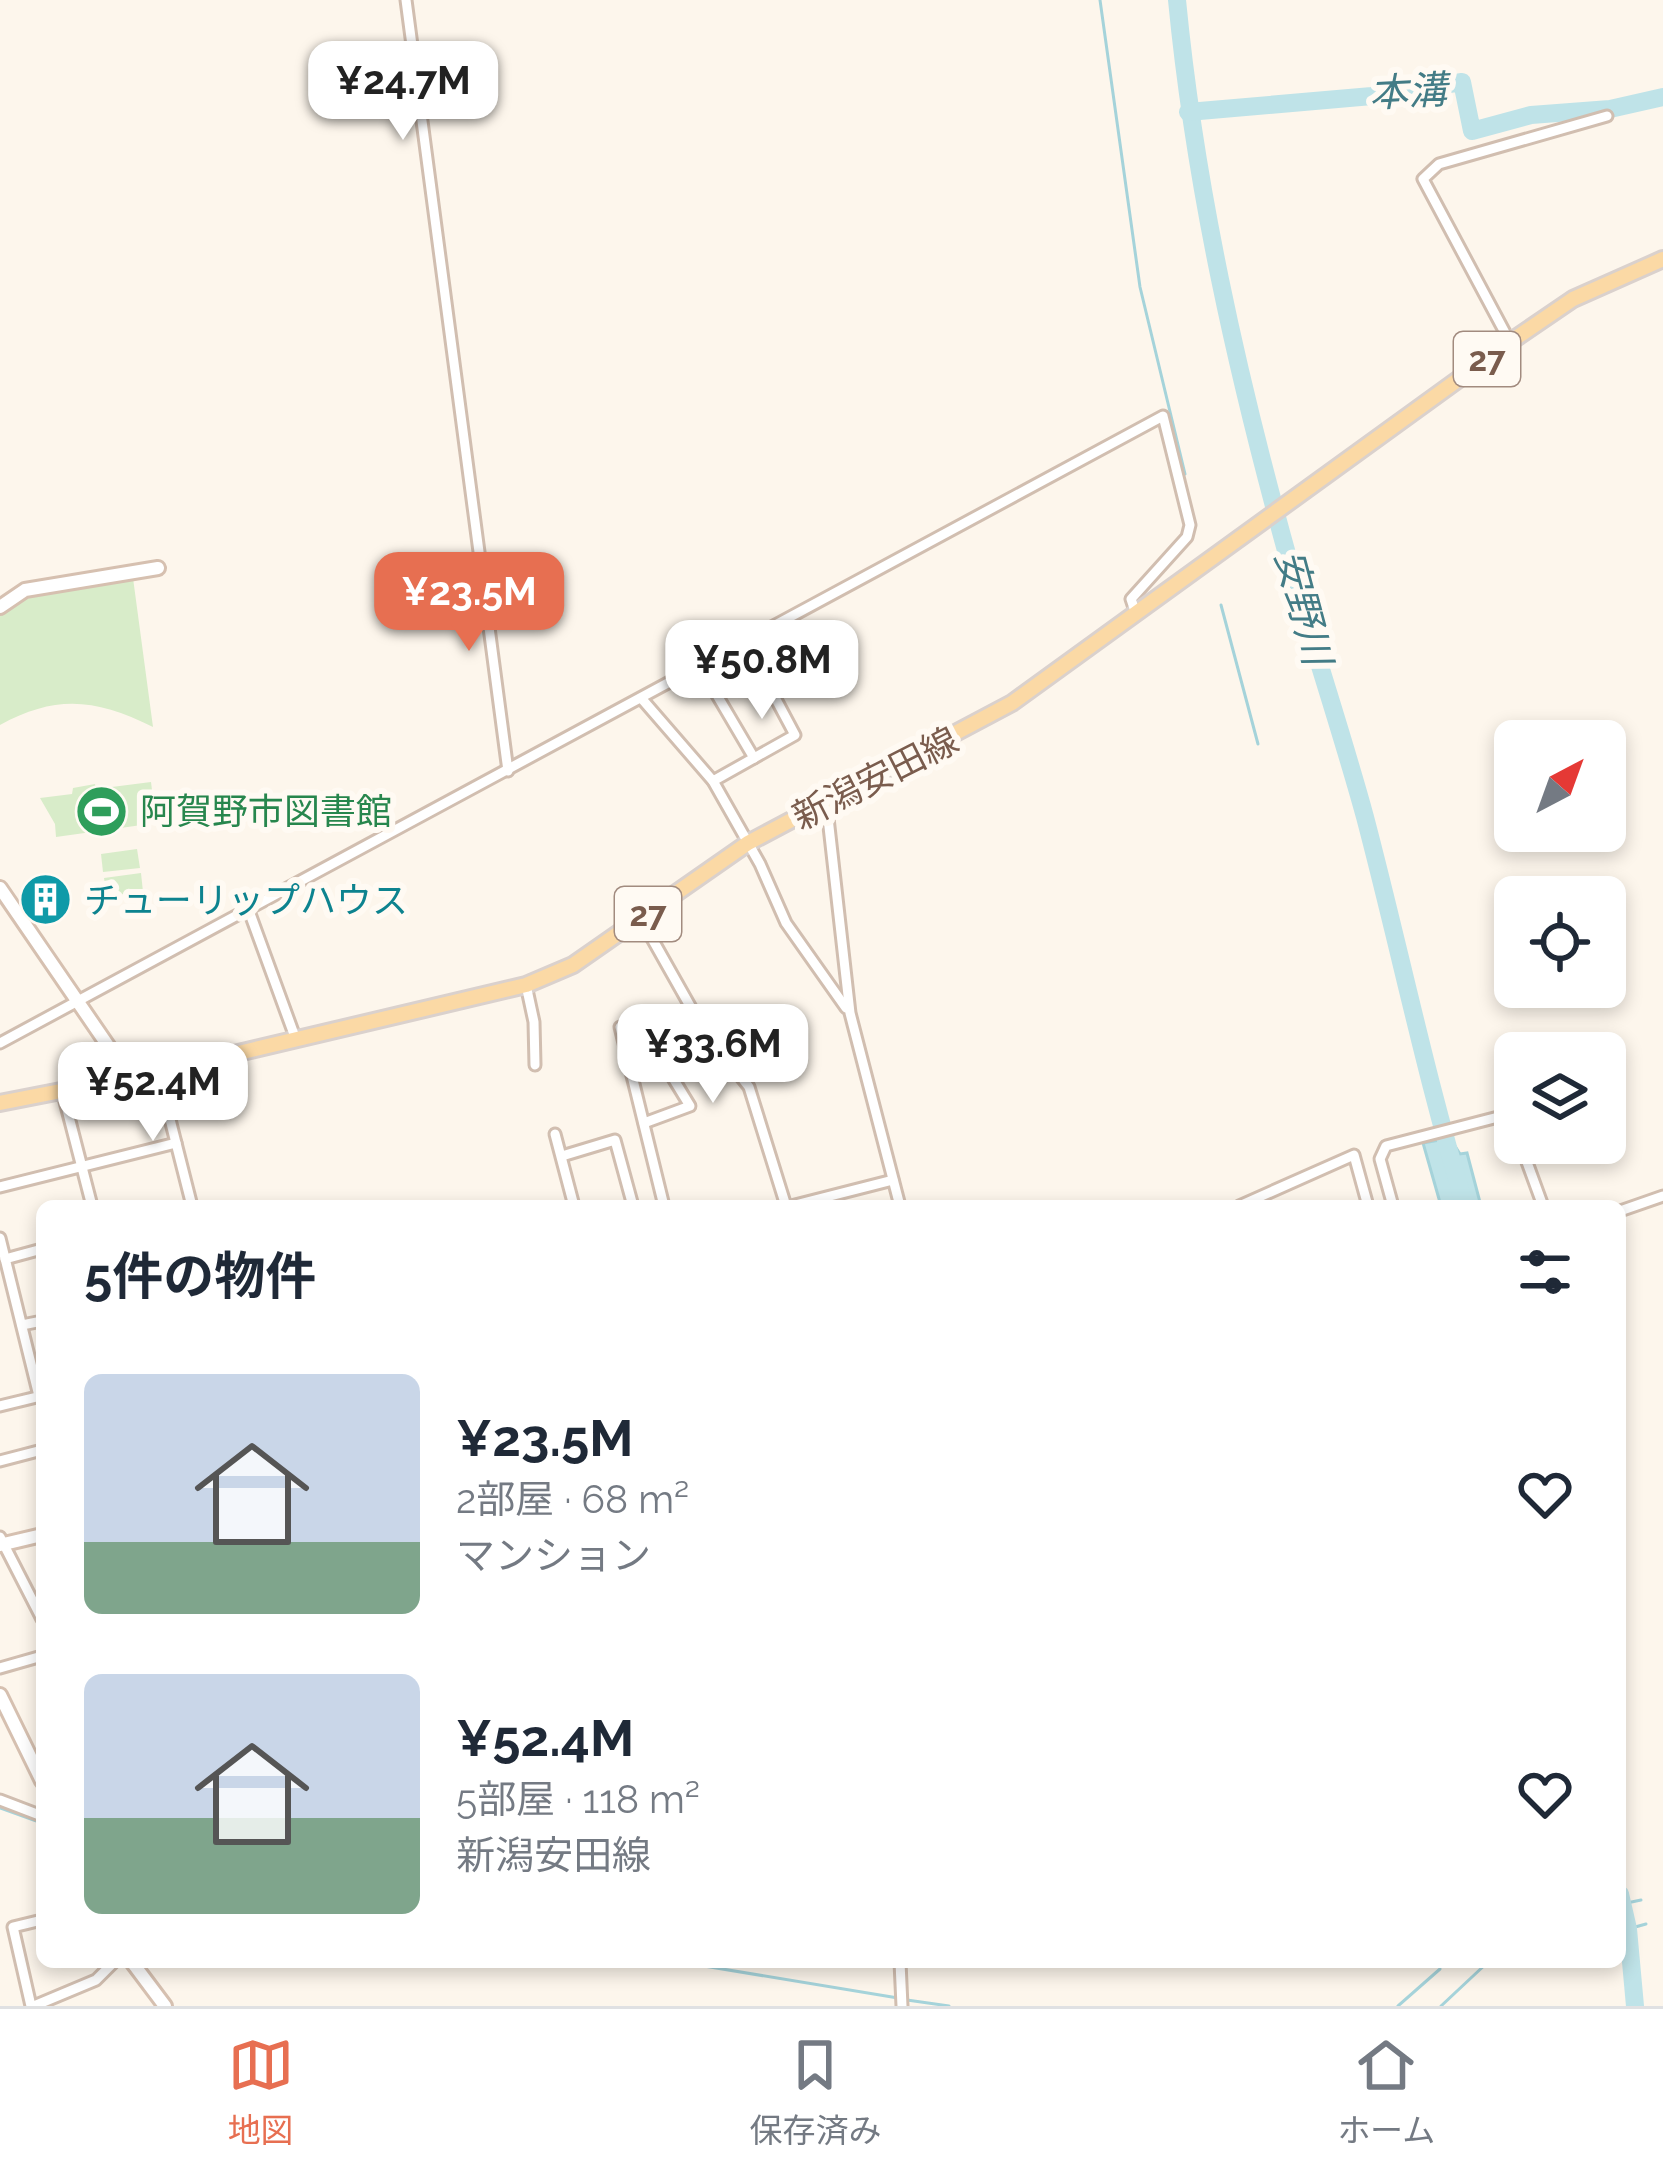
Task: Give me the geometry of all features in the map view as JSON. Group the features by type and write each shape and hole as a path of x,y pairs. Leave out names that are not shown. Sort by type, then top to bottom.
{"main road":[{"name":"新潟安田線","path":"0,1103 158,1072 526,985 573,965 748,843 1012,704 1510,342 1573,299 1663,259"}],"street":[{"path":"406,0 508,772"},
{"path":"1510,342 1423,179 1438,164 1607,116"},
{"path":"0,1043 1163,416 1190,525 1187,537 1131,599 1136,614"},
{"path":"0,607 25,590 158,568"},
{"path":"713,781 795,735 746,644"},
{"path":"701,668 754,758"},
{"path":"642,699 713,781 786,923 850,1012"},
{"path":"826,800 850,1012 898,1200"},
{"path":"2,896 128,1075"},
{"path":"249,911 296,1037"},
{"path":"641,919 703,1029 749,1087 787,1200"},
{"path":"526,985 534,1022 535,1065"},
{"path":"620,1027 663,1200"},
{"path":"644,1123 690,1106 664,1065 666,1056 703,1029"},
{"path":"158,1072 190,1200"},
{"path":"62,1090 91,1200"},
{"path":"1392,1200 1381,1159 1386,1146 1494,1118"},
{"path":"554,1134 573,1200"},
{"path":"562,1156 615,1140 631,1200"},
{"path":"0,1187 176,1143"},
{"path":"1253,1200 1354,1155 1366,1200"},
{"path":"1528,1164 1541,1200"},
{"path":"813,1200 893,1180"},
{"path":"1626,1209 1663,1196"},
{"path":"0,1238 36,1377"},
{"path":"5,1259 36,1251"},
{"path":"22,1325 36,1322"},
{"path":"0,1406 36,1397"},
{"path":"0,1461 36,1452"},
{"path":"36,1536 1,1542 36,1600"},
{"path":"0,1668 36,1657"},
{"path":"0,1695 36,1769"},
{"path":"0,1800 36,1814"},
{"path":"36,1922 13,1927 32,2006 96,1980 108,1968"},
{"path":"136,1968 156,2003"},
{"path":"900,1968 902,2006"}],"green space":[{"path":"133,578 153,727 113,711 76,704 40,708 0,725 0,613 29,593"},
{"name":"阿賀野市図書館","path":"151,782 156,823 56,837 55,824 40,798 72,794 73,788 95,784 96,789"},
{"path":"137,849 140,868 103,872 101,854"},
{"path":"141,873 143,892 107,896 104,878"}],"water":[{"path":"1445,1139 1460,1154 1467,1153 1479,1200 1439,1200 1423,1143"}],"waterway":[{"path":"1100,0 1140,287 1185,474"},
{"name":"安野川","path":"1177,0 1207,210 1251,417 1365,817 1463,1200"},
{"name":"本溝","path":"1188,112 1372,96 1462,82 1472,131 1531,115 1610,109 1663,97"},
{"path":"1221,605 1258,744"},
{"path":"0,1808 36,1821"},
{"path":"1626,1903 1641,1900"},
{"name":"安野川","path":"1626,1920 1635,2006"},
{"path":"1628,1929 1646,1924"},
{"path":"716,1968 898,1998"},
{"path":"1441,2006 1482,1968"},
{"path":"1398,2006 1440,1969"},
{"path":"907,2000 949,2006"}],"place":[{"name":"阿賀野市図書館","path":"101,811"},
{"name":"チューリップハウス","path":"45,900"}]}
